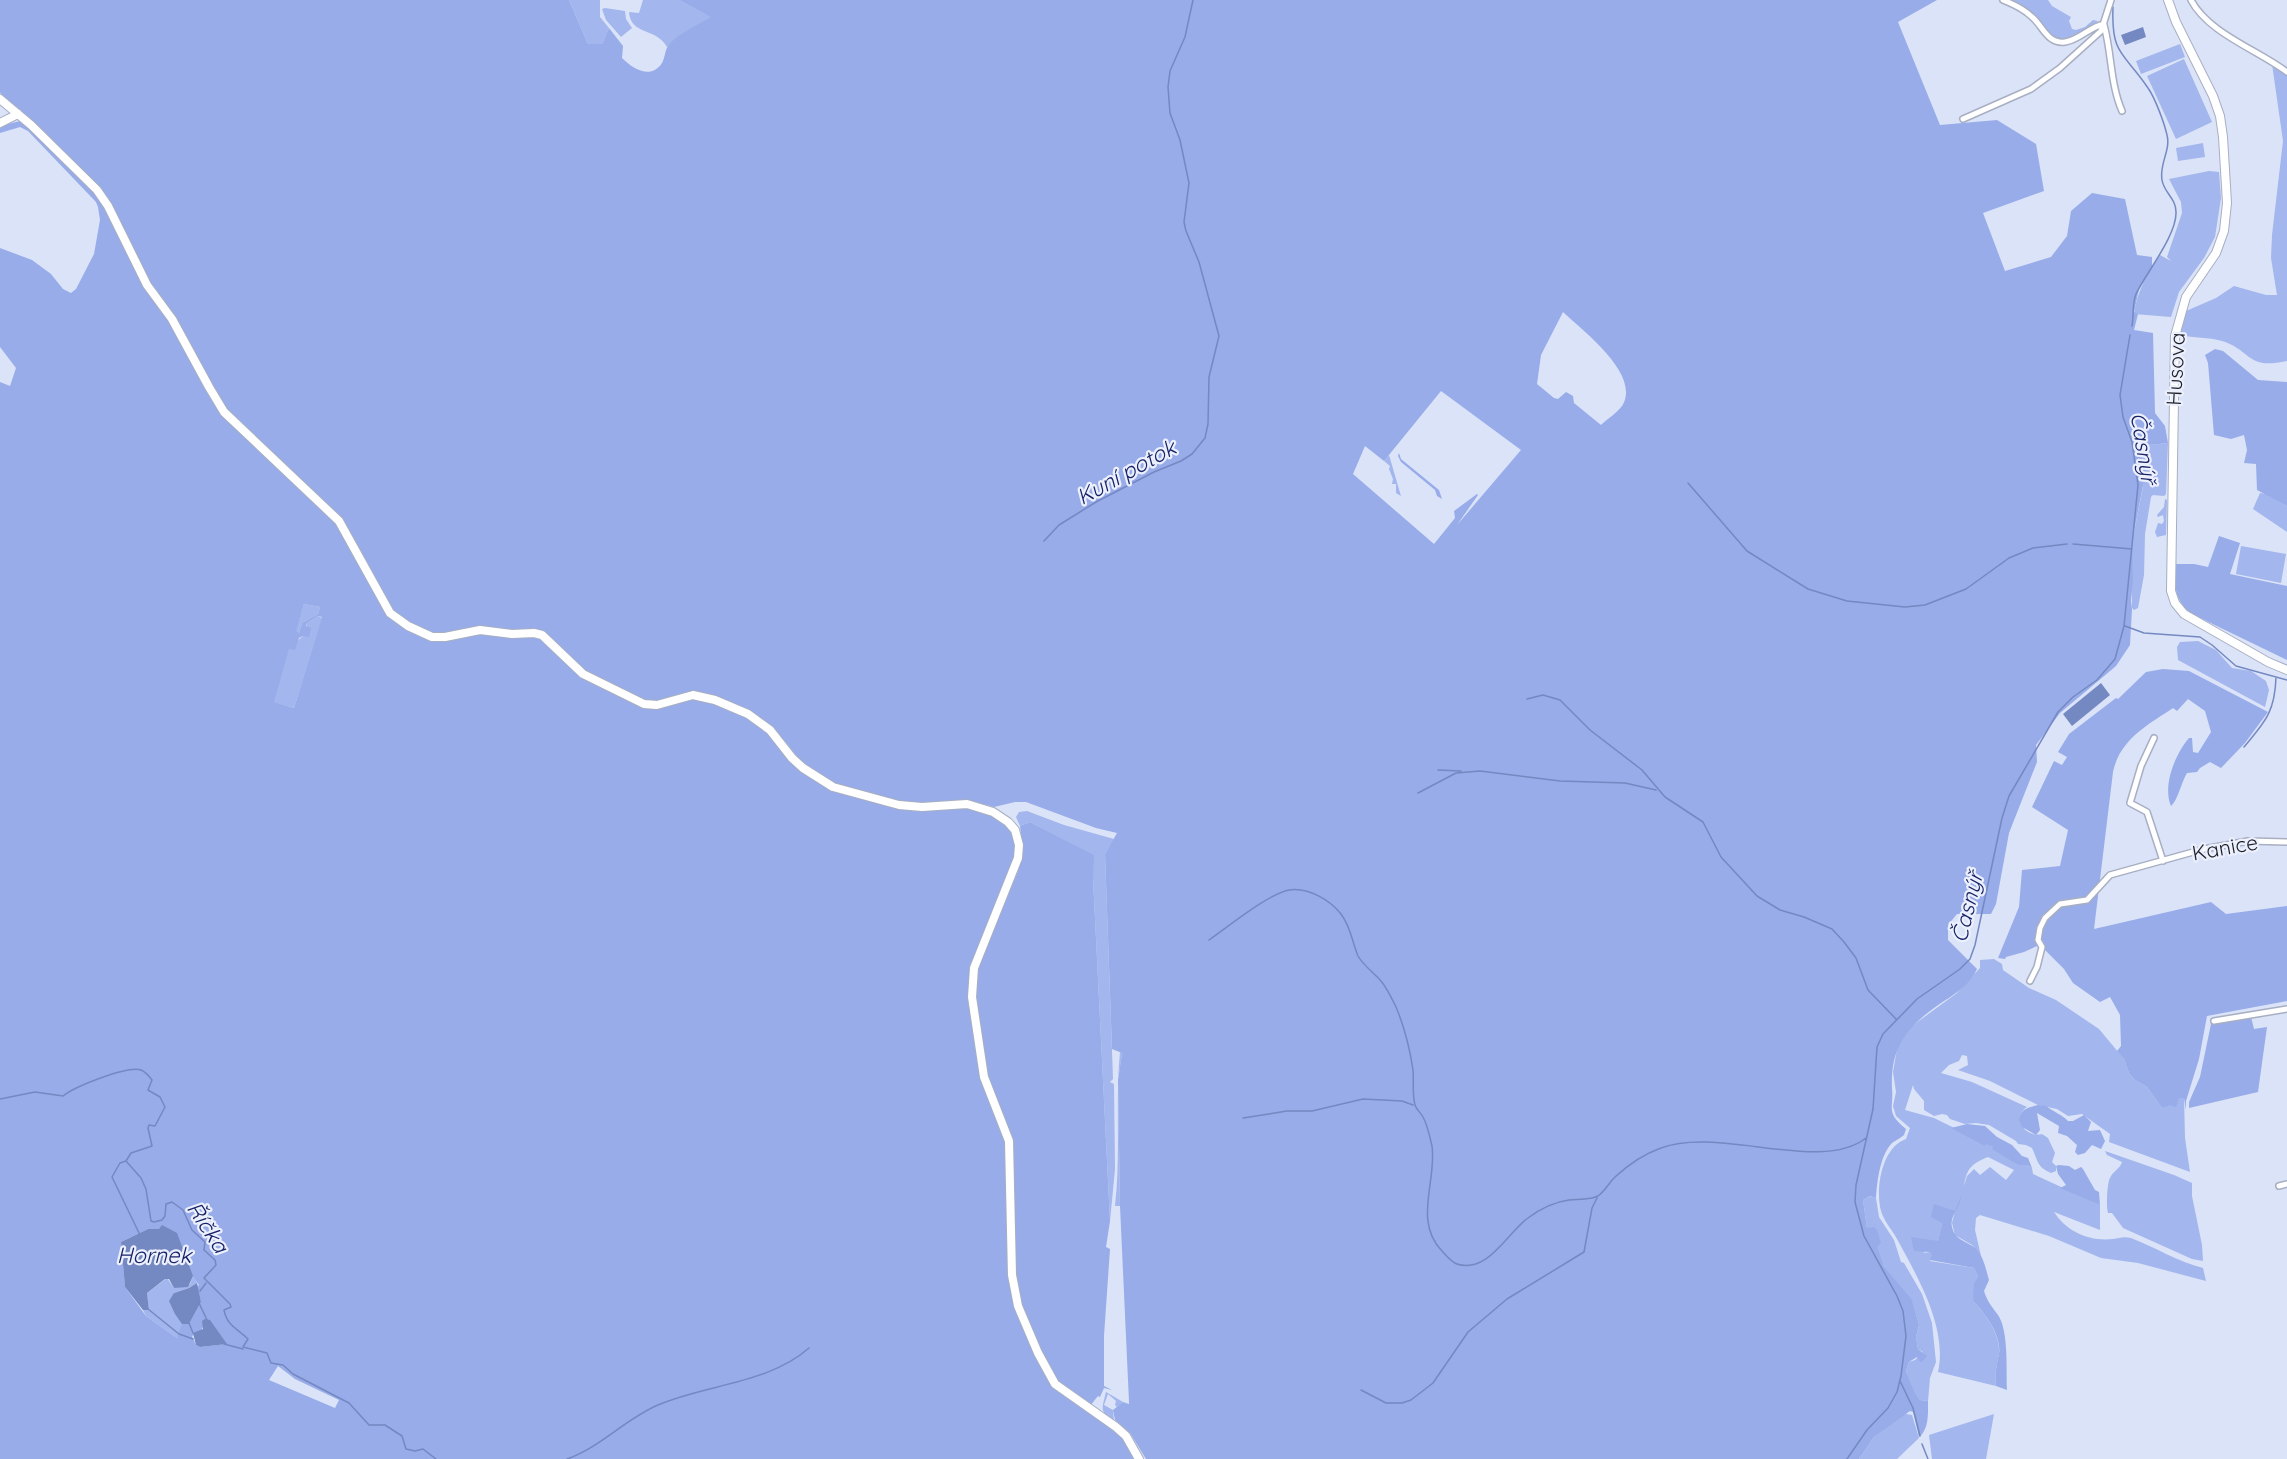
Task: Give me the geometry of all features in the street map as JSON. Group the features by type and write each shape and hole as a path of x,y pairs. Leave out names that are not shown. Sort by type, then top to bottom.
{"main road":[{"name":"Husova","path":"2168,0 2174,18 2217,106 2223,136 2226,190 2226,218 2216,253 2186,297 2175,336 2171,591 2175,603 2184,614 2268,662 2287,670"},
{"path":"0,99 97,190 108,206 147,285 172,319 224,412 339,521 390,613 432,637 445,638 480,630 542,635 583,674 644,704 657,705 693,695 716,700 748,714 777,736 792,758 803,768 826,784 899,805 922,807 975,805 993,812 1010,824 1018,841 1017,864 974,968 972,983 984,1077 1009,1141 1012,1275 1022,1315 1055,1384 1116,1427 1130,1442 1139,1459"},
{"path":"0,123 18,114"}],"street":[{"path":"2003,0 2030,15 2048,36 2058,41 2075,39 2097,25 2104,24"},
{"path":"1963,120 1988,110 2039,83 2089,44 2101,31 2111,0"},
{"path":"2191,0 2200,15 2212,25 2287,72"},
{"path":"2104,24 2110,47 2111,75 2122,111"},
{"name":"Kanice","path":"2154,738 2140,766 2130,803 2147,812 2163,861"},
{"name":"Kanice","path":"2030,981 2037,968 2042,947 2038,940 2045,918 2060,904 2087,900 2110,875 2204,849 2248,841 2287,842"},
{"path":"2214,1021 2287,1009"},
{"path":"2279,1186 2287,1184"}],"shaded area":[{"path":"0,0 569,0 588,44 602,44 609,28 623,46 622,58 631,66 647,72 658,68 672,41 711,17 679,0 1937,0 1898,22 1940,125 1997,120 2036,144 2044,191 1983,213 2005,271 2051,257 2067,236 2071,211 2092,193 2125,199 2137,255 2152,257 2152,267 2139,289 2134,312 2138,314 2134,330 2153,333 2155,413 2165,426 2168,443 2139,446 2144,470 2146,470 2132,542 2130,645 2116,666 2060,713 2036,745 2037,762 2009,833 1996,904 1991,914 1957,914 1948,925 1948,940 1977,969 1963,987 1912,1027 1904,1037 1894,1059 1892,1110 1895,1118 1906,1129 1904,1135 1892,1143 1885,1154 1878,1177 1876,1198 1871,1196 1863,1200 1867,1228 1874,1227 1877,1230 1881,1243 1877,1247 1884,1266 1912,1300 1919,1325 1916,1337 1918,1349 1927,1356 1922,1362 1917,1357 1909,1362 1906,1371 1920,1400 1928,1401 1925,1430 1919,1437 1913,1412 1910,1411 1874,1437 1859,1459 1146,1459 1130,1433 1115,1420 1113,1410 1123,1402 1129,1404 1120,1206 1118,1080 1122,1053 1112,1049 1105,854 1117,833 1096,828 1026,802 994,807 967,800 922,803 900,801 844,787 828,781 805,766 773,727 749,711 717,697 693,692 656,702 645,700 585,671 553,639 544,632 534,629 512,631 480,627 445,634 433,633 410,623 393,610 381,593 342,519 227,410 175,317 150,283 100,188 0,93","holes":["1563,312 1608,354 1624,381 1626,394 1622,406 1601,425 1574,403 1573,396 1566,392 1558,399 1554,398 1537,384 1541,355","1441,391 1521,450 1457,525 1478,495 1454,511 1455,518 1434,544 1353,474 1365,446 1384,461"]},
{"path":"569,0 600,0 600,17 609,28 602,44 588,44"},
{"path":"643,0 679,0 712,17 682,34 667,47 657,36 634,25 631,20 629,12 639,13"},
{"path":"2010,0 2048,0 2052,6 2071,17 2069,21 2072,29 2076,30 2085,27 2093,20 2098,21 2076,36 2058,39 2050,34 2031,13"},
{"path":"602,9 625,11 626,19 632,28 621,37 606,20"},
{"path":"2180,44 2185,57 2141,74 2136,61"},
{"path":"2184,59 2212,122 2176,139 2147,76"},
{"path":"2272,64 2287,75 2287,361 2264,363 2222,341 2180,335 2180,329 2186,311 2216,298 2234,286 2266,295 2277,295 2271,258 2283,141"},
{"path":"20,121 94,193 105,208 144,287 169,321 221,414 336,523 387,615 406,629 431,640 446,641 480,634 512,638 533,636 541,638 581,677 643,707 693,699 714,703 746,717 768,733 801,771 825,787 899,808 967,807 1001,818 1013,833 1016,849 1012,869 971,967 969,983 972,1018 1006,1142 1008,1275 1015,1307 1035,1355 1053,1386 1123,1438 1136,1459 0,1459 0,382 10,386 16,368 0,347 0,248 32,260 51,274 63,289 71,293 76,289 94,254 100,220 96,202 28,131 20,127 0,133 0,126","holes":["304,604 320,607 318,614 302,623 299,633 296,631","318,616 322,617 294,708 274,702 289,649 295,650 299,638 309,637 311,628 306,624","148,1229 159,1230 199,1285 197,1287 201,1302 189,1324 182,1324 177,1338 146,1316 125,1287 121,1242","203,1327 226,1344 200,1347 196,1345 192,1336 200,1332","278,1366 295,1379 339,1400 335,1408 269,1380"]},
{"path":"2203,143 2205,157 2178,161 2176,148"},
{"path":"2209,171 2219,172 2221,198 2215,237 2204,258 2179,292 2171,317 2134,314 2143,283 2160,255 2171,261 2167,257 2182,213 2181,202 2169,179"},
{"path":"2215,349 2223,351 2258,380 2287,382 2287,506 2257,490 2256,464 2244,463 2247,450 2244,435 2231,439 2214,435 2208,363 2205,355"},
{"path":"2168,443 2166,494 2151,497 2145,534 2144,575 2138,608 2134,610 2132,608 2132,542 2143,487 2144,464 2139,446"},
{"path":"1399,453 1401,459 1439,490 1442,499 1437,496 1435,490 1401,462"},
{"path":"1389,455 1401,496 1396,493 1396,484 1392,484 1390,466 1384,461"},
{"path":"2260,493 2287,506 2287,532 2253,509"},
{"path":"2165,499 2167,500 2166,535 2157,537 2155,532 2158,523 2162,524 2164,521 2163,515 2158,517 2157,515 2164,507"},
{"path":"2219,536 2240,543 2230,574 2287,586 2287,660 2190,613 2180,602 2176,586 2176,564 2208,567"},
{"path":"2241,546 2286,554 2281,583 2236,574"},
{"path":"304,604 320,607 318,614 302,623 299,633 295,632"},
{"path":"318,616 322,618 294,708 273,702 289,648 303,636 306,624"},
{"path":"2198,641 2216,650 2232,668 2251,671 2266,681 2269,690 2265,707 2178,660 2177,647 2180,642"},
{"path":"2163,669 2189,671 2268,712 2245,743 2221,768 2210,762 2197,772 2187,773 2176,800 2171,806 2169,779 2179,752 2189,738 2192,738 2193,752 2198,753 2211,732 2205,711 2188,699 2177,711 2173,708 2128,742 2113,772 2094,929 2211,902 2226,914 2287,906 2287,1001 2207,1016 2199,1059 2186,1101 2186,1110 2184,1098 2179,1098 2176,1107 2170,1105 2162,1108 2147,1087 2135,1080 2129,1073 2124,1059 2117,1051 2121,1046 2120,1015 2110,997 2100,1002 2073,983 2064,969 2044,949 2037,946 2005,959 1998,958 2019,907 2022,870 2060,866 2068,830 2032,807 2054,761 2062,765 2067,757 2058,752 2069,734 2116,698 2118,699 2146,672"},
{"path":"1027,811 1064,825 1114,839 1105,854 1113,1079 1110,1082 1114,1084 1115,1169 1110,1221 1093,855 1030,822 1020,826 1016,817 1019,812"},
{"path":"1030,822 1094,855 1093,878 1110,1221 1106,1247 1110,1249 1104,1336 1104,1386 1112,1390 1104,1388 1100,1397 1098,1396 1090,1406 1058,1381 1050,1370 1022,1305 1015,1274 1013,1141 987,1076 976,996 978,969 1018,871 1023,849 1020,826"},
{"path":"1994,959 2002,964 2003,970 2029,988 2056,1000 2099,1029 2124,1059 2129,1073 2135,1080 2147,1087 2162,1108 2179,1098 2184,1098 2185,1138 2190,1172 2109,1142 2110,1134 2082,1114 2068,1116 2057,1109 2038,1105 1990,1081 1958,1070 1968,1065 1967,1056 1962,1055 1959,1061 1949,1065 1941,1073 1972,1082 2027,1107 2020,1116 2022,1126 2030,1133 2042,1134 2048,1138 2055,1153 2052,1162 2056,1166 2056,1171 2051,1173 2043,1168 2038,1163 2032,1148 2018,1144 1989,1125 1965,1124 1950,1119 1947,1115 1934,1116 1924,1110 1924,1101 1913,1085 1905,1110 1934,1118 1993,1147 2018,1165 2027,1165 2032,1168 2033,1174 2100,1205 2100,1230 2054,1212 2065,1225 2079,1234 2095,1239 2131,1238 2203,1268 2206,1281 2138,1263 2101,1258 2049,1236 1980,1215 1976,1218 1975,1230 1981,1256 1972,1245 1955,1235 1952,1223 1955,1211 1942,1223 1938,1242 1923,1253 1930,1252 1933,1255 1930,1261 1974,1268 1978,1277 1973,1301 1995,1332 1999,1347 1996,1386 1938,1372 1940,1355 1935,1320 1913,1269 1884,1218 1879,1202 1880,1180 1886,1159 1898,1143 1906,1139 1910,1128 1896,1116 1893,1106 1896,1092 1893,1072 1897,1049 1904,1034 1912,1026 1957,993 1980,968 1980,960","holes":["1988,1157 2014,1170 2006,1180 1990,1167 1980,1175 1974,1169 1967,1176 1964,1186 1967,1175 1971,1167"]},
{"path":"2251,1017 2254,1029 2267,1027 2258,1092 2189,1108 2189,1102 2200,1077 2211,1024"},
{"path":"1118,1086 1120,1206 1115,1206 1118,1168"},
{"path":"2038,1105 2046,1106 2068,1121 2084,1115 2091,1122 2088,1131 2100,1130 2105,1141 2101,1149 2092,1145 2085,1153 2078,1155 2075,1152 2077,1145 2067,1136 2058,1133 2059,1126 2037,1113 2040,1130 2036,1135 2022,1127 2019,1120 2021,1113"},
{"path":"1967,1124 1985,1126 1997,1137 2012,1145 2022,1156 2028,1158 2032,1168 2027,1165 2018,1165 1992,1149 1993,1147 1986,1144 1985,1146 1951,1128"},
{"path":"2105,1151 2192,1183 2192,1196 2203,1261 2192,1259 2123,1228 2112,1213 2108,1213 2109,1181 2122,1162 2107,1155"},
{"path":"2056,1166 2069,1166 2075,1170 2081,1167 2095,1190 2099,1192 2100,1205 2060,1188 2066,1185 2058,1174"},
{"path":"1872,1196 1876,1198 1879,1217 1894,1240 1901,1262 1904,1263 1922,1294 1932,1323 1936,1362 1930,1378 1928,1401 1920,1400 1915,1394 1906,1371 1909,1362 1915,1360 1923,1352 1918,1349 1916,1337 1919,1325 1912,1301 1884,1266 1867,1228 1863,1200"},
{"path":"1961,1196 1952,1219 1952,1227 1959,1238 1976,1249 1984,1264 1989,1280 1984,1291 2002,1322 2004,1331 2007,1390 1996,1386 1999,1347 1995,1332 1973,1301 1974,1284 1978,1277 1974,1268 1930,1260 1932,1255 1930,1252 1914,1251 1911,1237 1938,1241 1942,1223 1931,1217 1934,1204 1955,1211"},
{"path":"193,1276 197,1283 174,1293 189,1324 177,1338 146,1316 143,1310 149,1310 147,1293 167,1278 174,1288 190,1284"},
{"path":"1106,1392 1123,1402 1117,1407 1116,1401 1108,1394 1104,1405 1113,1410 1114,1422 1103,1409"},
{"path":"1906,1414 1912,1415 1919,1438 1897,1459 1859,1459 1874,1437"},
{"path":"1994,1414 1986,1459 1932,1459 1929,1435"}],"water":[{"path":"2143,27 2146,37 2125,45 2121,35"},
{"path":"2101,683 2110,695 2072,726 2063,714"},
{"name":"Hornek","path":"162,1225 177,1233 193,1276 188,1287 174,1288 169,1279 165,1279 147,1293 149,1310 143,1310 125,1287 121,1242 148,1229 159,1229"},
{"path":"197,1283 201,1302 189,1324 182,1324 169,1301 174,1293"},
{"path":"210,1320 227,1344 200,1347 196,1345 193,1333 203,1329 202,1321"}],"waterway":[{"name":"Kuní potok","path":"1044,541 1059,525 1096,502 1192,454 1205,438 1208,424 1209,377 1219,336 1199,262 1184,222 1189,183 1180,140 1170,113 1168,87 1170,71 1185,37 1193,0"},
{"name":"Časnýř","path":"2113,7 2114,35 2117,45 2151,92 2164,124 2168,141 2162,168 2162,180 2176,212 2172,232 2136,294 2132,326"},
{"name":"Časnýř","path":"1847,1459 1867,1430 1888,1408 1897,1392 1906,1336 1903,1311 1864,1236 1855,1202 1856,1185 1873,1109 1877,1047 1883,1034 1917,999 1960,969 1970,959 2009,796 2058,712 2073,697 2097,680 2115,659 2124,626 2138,485 2132,442 2123,417 2120,395 2130,335"},
{"path":"1688,483 1747,551 1808,589 1847,601 1905,607 1925,605 1966,589 2009,558 2033,548 2067,544"},
{"path":"2073,544 2132,549"},
{"path":"2125,626 2144,633 2200,637 2236,666 2287,680"},
{"path":"2244,747 2268,716 2274,699 2276,677"},
{"path":"1527,699 1543,695 1560,700 1590,730 1642,770 1665,797 1703,822 1721,857 1757,896 1780,910 1832,929 1856,958 1868,990 1896,1019"},
{"path":"1438,770 1461,771"},
{"path":"1418,793 1456,773 1480,771 1560,781 1625,783 1656,790"},
{"path":"1209,940 1259,904 1289,890 1304,891 1318,896 1341,914 1358,956 1381,981 1402,1022 1413,1070 1415,1105 1424,1120 1432,1146 1432,1173 1427,1214 1429,1227 1433,1239 1442,1251 1457,1264 1468,1266 1488,1258 1520,1225 1547,1206 1563,1201 1598,1196 1625,1168 1661,1148 1685,1143 1711,1142 1823,1152 1846,1148 1866,1138"},
{"name":"Říčka","path":"0,1099 35,1092 63,1096 89,1082 114,1074 134,1069 146,1073 152,1080 148,1090 160,1097 165,1107 155,1126 149,1125 152,1146 131,1153 126,1161 141,1178 146,1189 151,1221 162,1220 165,1216 166,1204 172,1202 183,1210 192,1230 205,1242 204,1250 215,1260 216,1265 204,1278 230,1304 231,1307 224,1310 225,1315 230,1324 248,1339 243,1347 267,1353 271,1363 283,1365 293,1374 349,1403 369,1425 385,1425 402,1436 406,1449 415,1451 423,1449 436,1459"},
{"path":"1243,1118 1287,1111 1312,1111 1363,1099 1402,1101 1413,1105"},
{"path":"126,1161 120,1163 112,1177 140,1235"},
{"path":"1361,1390 1386,1403 1402,1403 1411,1400 1433,1383 1468,1332 1507,1299 1584,1252 1592,1208 1597,1198"},
{"path":"200,1291 206,1283"},
{"path":"199,1303 207,1320"},
{"path":"148,1309 179,1334 193,1339"},
{"path":"189,1323 193,1333"},
{"path":"224,1344 243,1349"},
{"path":"567,1459 591,1447 658,1405 775,1369 793,1360 809,1348"},
{"path":"1900,1381 1913,1408 1920,1436"},
{"path":"1922,1444 1928,1459"}]}
